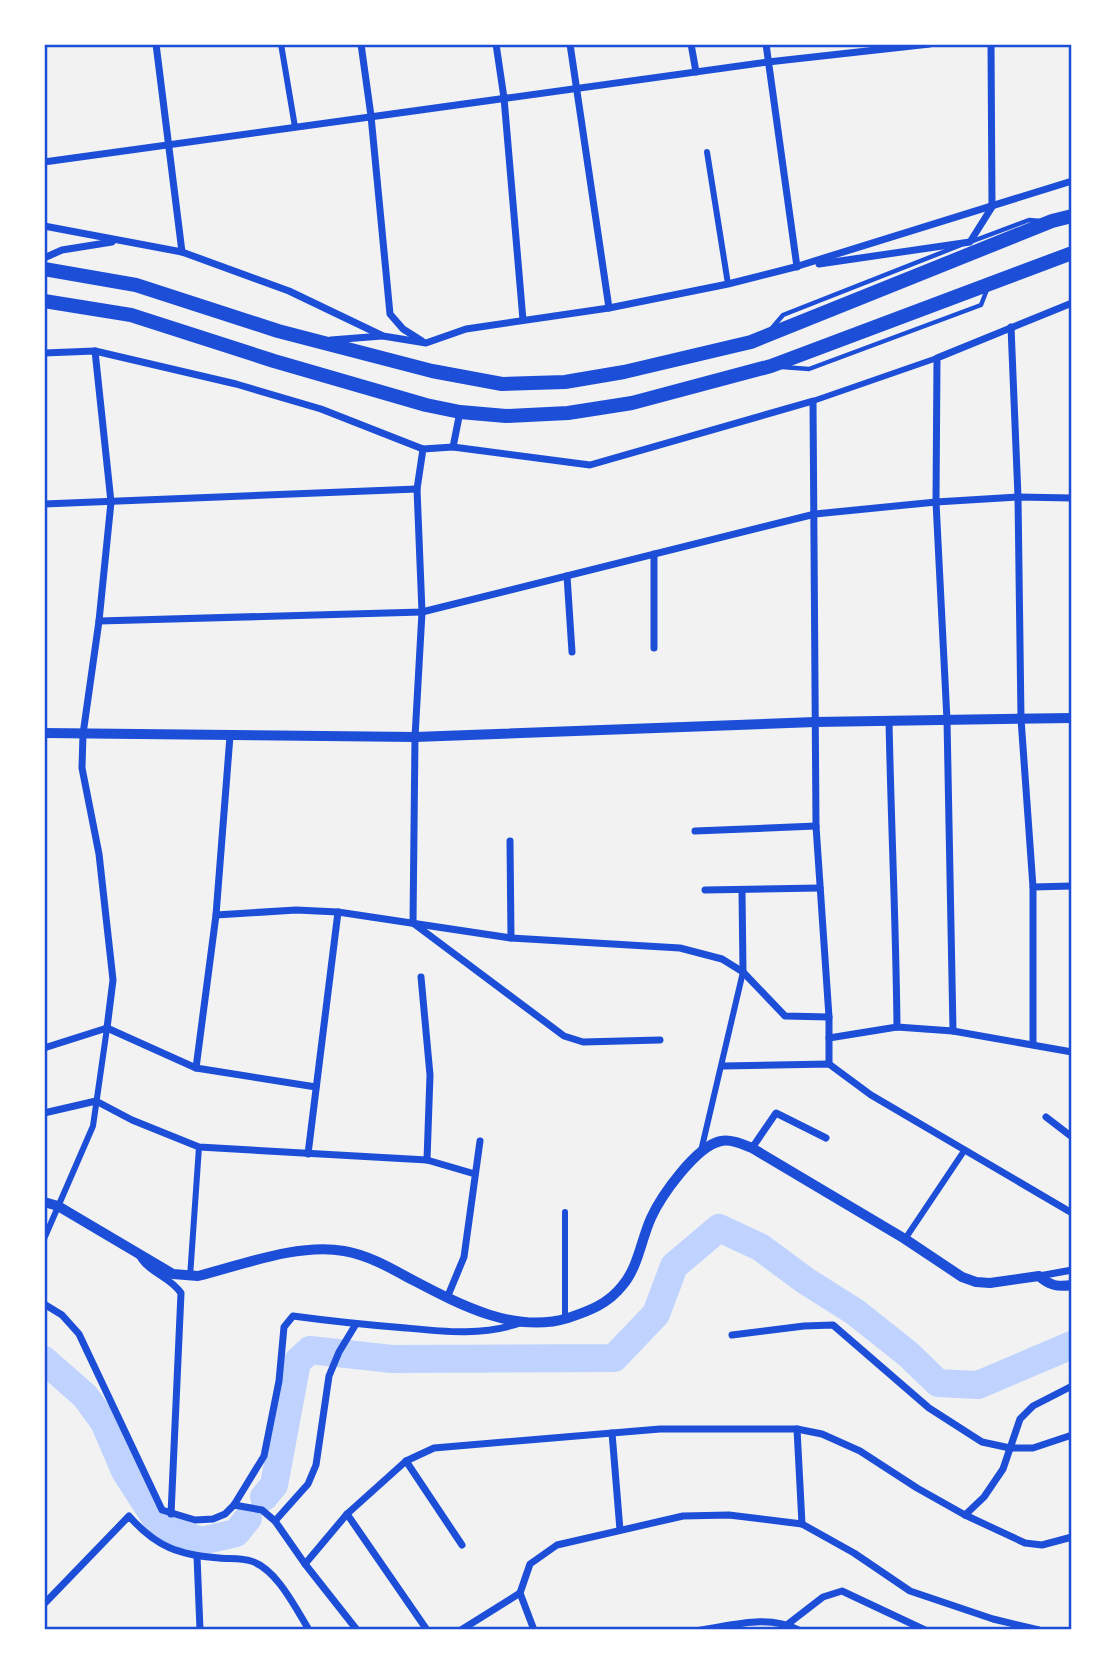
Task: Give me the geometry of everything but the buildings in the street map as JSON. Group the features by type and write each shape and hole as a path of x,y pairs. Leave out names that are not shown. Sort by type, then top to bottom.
{"highway":[{"path":"44,269 136,285 316,341 432,371 502,384 565,382 624,372 751,342 1052,221 1072,216"},
{"path":"44,301 131,315 274,361 426,405 460,412 506,416 568,414 632,403 771,366 1072,253"}],"street":[{"path":"156,44 182,252"},
{"path":"281,44 295,127"},
{"path":"361,44 371,116 390,314 403,329 426,343"},
{"path":"496,44 504,98 523,320"},
{"path":"570,44 609,308"},
{"path":"691,44 696,72"},
{"path":"766,44 795,267"},
{"path":"44,162 768,62 930,44"},
{"path":"795,267 970,242 992,207 991,44"},
{"path":"707,152 728,284"},
{"path":"316,341 383,336 426,343 466,329 609,308 728,284 795,267 1072,181"},
{"path":"44,226 182,252 289,291 383,336"},
{"path":"44,258 62,250 120,240"},
{"path":"44,353 95,351 236,384 321,409 424,449 453,447 590,465 813,401 937,358 1072,303"},
{"path":"1011,327 1018,498 1021,719 1033,887 1033,1044"},
{"path":"44,1240 93,1126 113,980 99,854 82,768 83,734 99,621 111,502 95,351"},
{"path":"937,358 936,502 947,720 953,1031"},
{"path":"813,401 816,825 829,1017 829,1064"},
{"path":"453,447 460,412"},
{"path":"413,923 415,737 422,611 417,489 424,449"},
{"path":"44,503 417,489"},
{"path":"99,621 422,611 815,514 936,502 1072,498"},
{"path":"654,554 654,648"},
{"path":"567,576 572,652"},
{"path":"44,733 415,737 815,722 1072,718"},
{"path":"889,720 897,937 897,1027"},
{"path":"196,1068 216,915 230,736"},
{"path":"695,831 816,825"},
{"path":"510,841 511,938"},
{"path":"1033,887 1072,886"},
{"path":"705,890 820,888"},
{"path":"701,1152 743,972 742,890"},
{"path":"216,915 296,910 338,912 511,938 680,948 722,959 743,972 785,1016 829,1017"},
{"path":"308,1154 338,912"},
{"path":"413,923 564,1036 583,1042 660,1040"},
{"path":"421,977 430,1075 427,1160"},
{"path":"829,1038 897,1027 953,1031 1072,1052"},
{"path":"44,1048 107,1028 196,1068 316,1087"},
{"path":"723,1066 829,1064 871,1095 1072,1213"},
{"path":"44,1113 96,1101 132,1120 199,1147 427,1160 475,1174"},
{"path":"752,1148 776,1113 826,1138"},
{"path":"1046,1117 1072,1137"},
{"path":"447,1298 464,1256 480,1140"},
{"path":"44,1204 58,1206 173,1274 190,1277 297,1251 323,1249 361,1255 472,1309 523,1322 545,1323 565,1319 601,1304 622,1286 631,1273 657,1206 670,1186 701,1152 713,1143 725,1140 752,1148 905,1239 962,1277 990,1283 1072,1270"},
{"path":"190,1277 199,1147"},
{"path":"905,1239 964,1151"},
{"path":"565,1212 565,1319"},
{"path":"138,1252 142,1263 177,1287 181,1293 171,1514"},
{"path":"1039,1276 1047,1284 1059,1287 1072,1285"},
{"path":"44,1304 62,1314 79,1334 162,1510 195,1520 212,1519 225,1514 234,1505 264,1456 279,1381 284,1327 293,1315 356,1324 463,1333 501,1330 523,1322"},
{"path":"275,1521 308,1484 316,1465 329,1376 339,1352 356,1324"},
{"path":"732,1335 833,1325 929,1408 982,1442 1010,1448 1033,1448 1072,1435"},
{"path":"965,1515 1003,1469 1020,1419 1033,1406 1072,1386"},
{"path":"305,1564 347,1514 406,1461 434,1448 660,1429 797,1429 822,1434 860,1451 965,1515 1024,1543 1042,1545 1072,1537"},
{"path":"797,1429 802,1524"},
{"path":"612,1433 620,1530"},
{"path":"406,1461 462,1545"},
{"path":"234,1505 262,1510 275,1521 357,1630"},
{"path":"347,1514 427,1630"},
{"path":"461,1630 520,1593 530,1564 557,1545 695,1516 729,1515 802,1524 854,1553 910,1591 993,1619 1039,1630"},
{"path":"44,1604 129,1516 146,1535 181,1552 252,1561 278,1581 309,1630"},
{"path":"197,1556 200,1630"},
{"path":"788,1625 823,1597 842,1591 925,1630"},
{"path":"520,1593 534,1630"},
{"path":"701,1630 760,1620 788,1625 799,1630"}],"lane":[{"path":"762,338 783,316 1029,220 1052,221"}],"waterway":[{"path":"264,1497 274,1485 297,1362 310,1350 392,1359 614,1358 656,1314 674,1266 719,1228 760,1247 855,1312 908,1354 938,1383 978,1385 1072,1345"},
{"path":"44,1360 85,1396 104,1422 125,1471 161,1527 201,1541 236,1533 248,1518"}]}
